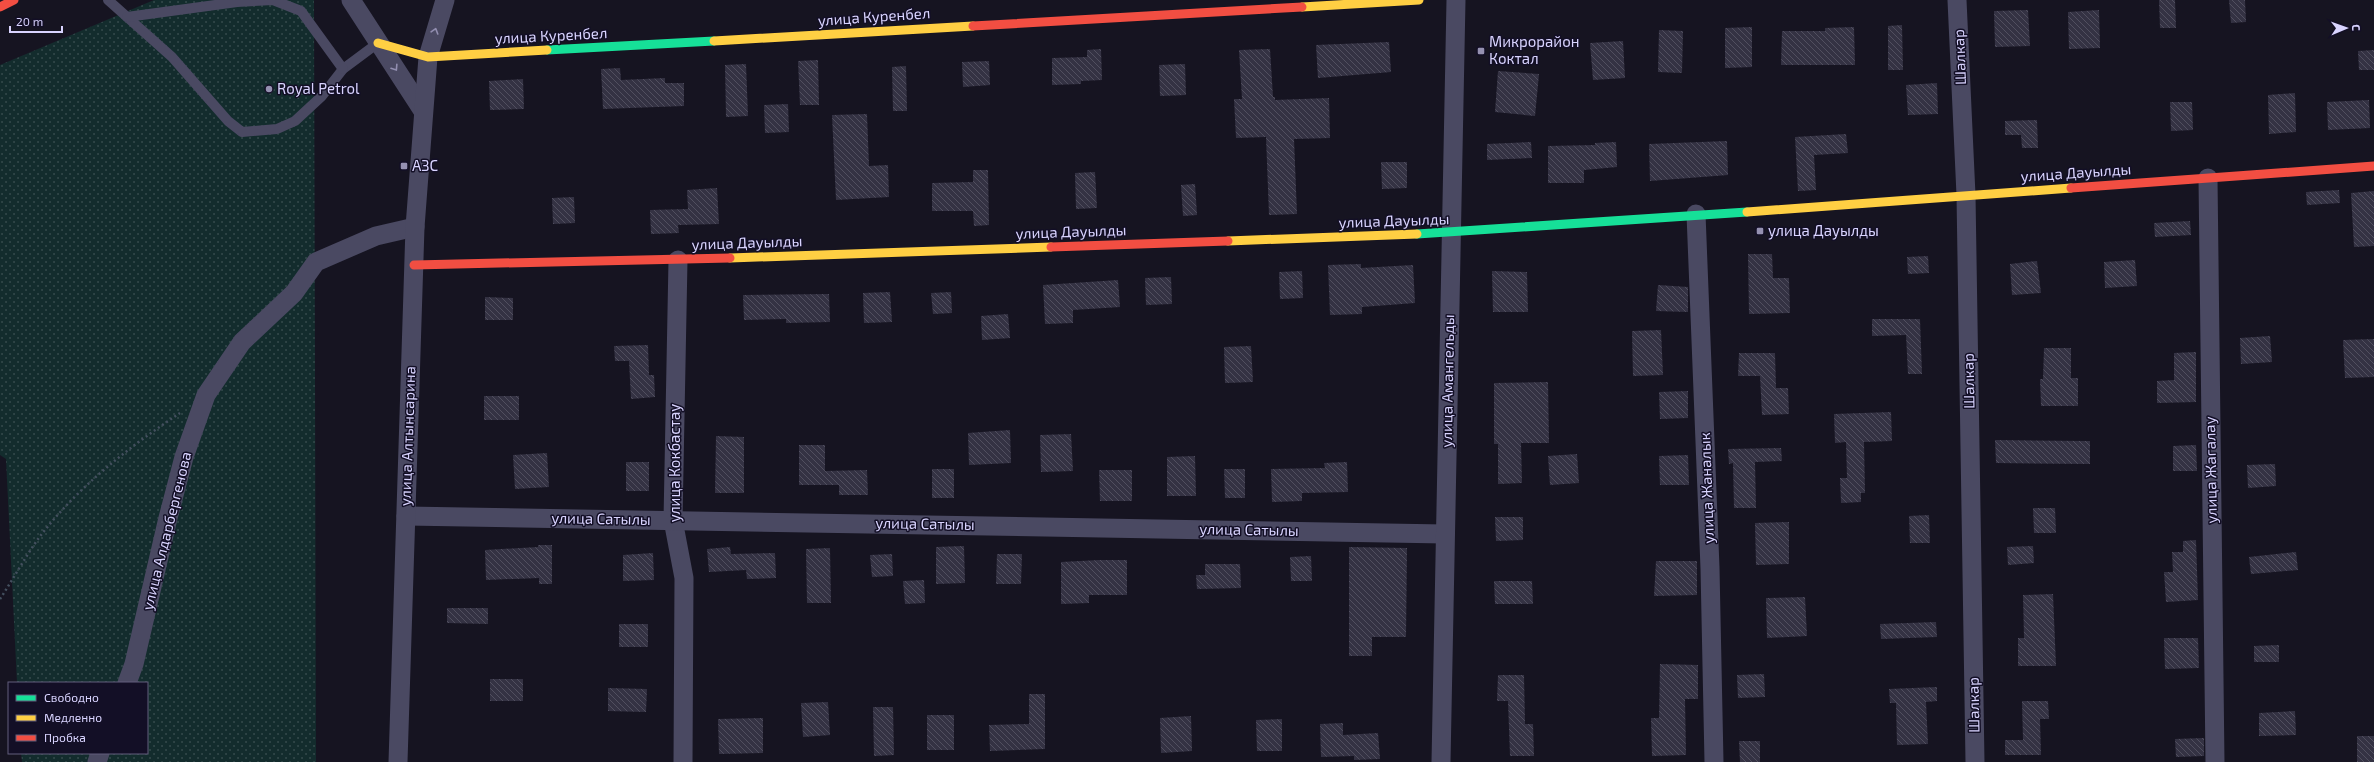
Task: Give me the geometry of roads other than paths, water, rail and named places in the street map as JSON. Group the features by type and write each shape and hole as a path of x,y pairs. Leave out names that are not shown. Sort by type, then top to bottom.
{"main road":[{"path":"0,7 14,0"},
{"name":"улица Куренбел","path":"378,43 428,57 1419,0"},
{"name":"улица Дауылды","path":"414,265 678,260 1452,233 1696,214 2374,166"}],"street":[{"path":"351,0 423,111"},
{"name":"улица Алтынсарина","path":"398,762 415,227 428,57 444,0"},
{"name":"улица Амангельды","path":"1441,762 1456,0"},
{"name":"Шалкар","path":"1957,0 1966,195 1975,762"},
{"name":"улица Жагалау","path":"2208,178 2215,762"},
{"name":"улица Жаналык","path":"1696,214 1710,568 1714,762"},
{"name":"улица Алдарбергенова","path":"127,682 143,628 168,518 184,457 206,396 242,342 294,293 316,262 376,236 415,227"},
{"name":"улица Кокбастау","path":"678,260 673,520 684,578 683,762"},
{"name":"улица Сатылы","path":"406,516 1445,534"}],"lane":[{"path":"108,0 172,57 228,122 242,132 277,129 294,121 322,96 343,69 378,43"},
{"path":"127,17 237,2 273,0 301,11 343,69"}],"place":[{"name":"Микрорайон Коктал","path":"1481,51"},
{"name":"Royal Petrol","path":"269,89"},
{"name":"АЗС","path":"404,166"},
{"name":"улица Дауылды","path":"1760,231"}]}
